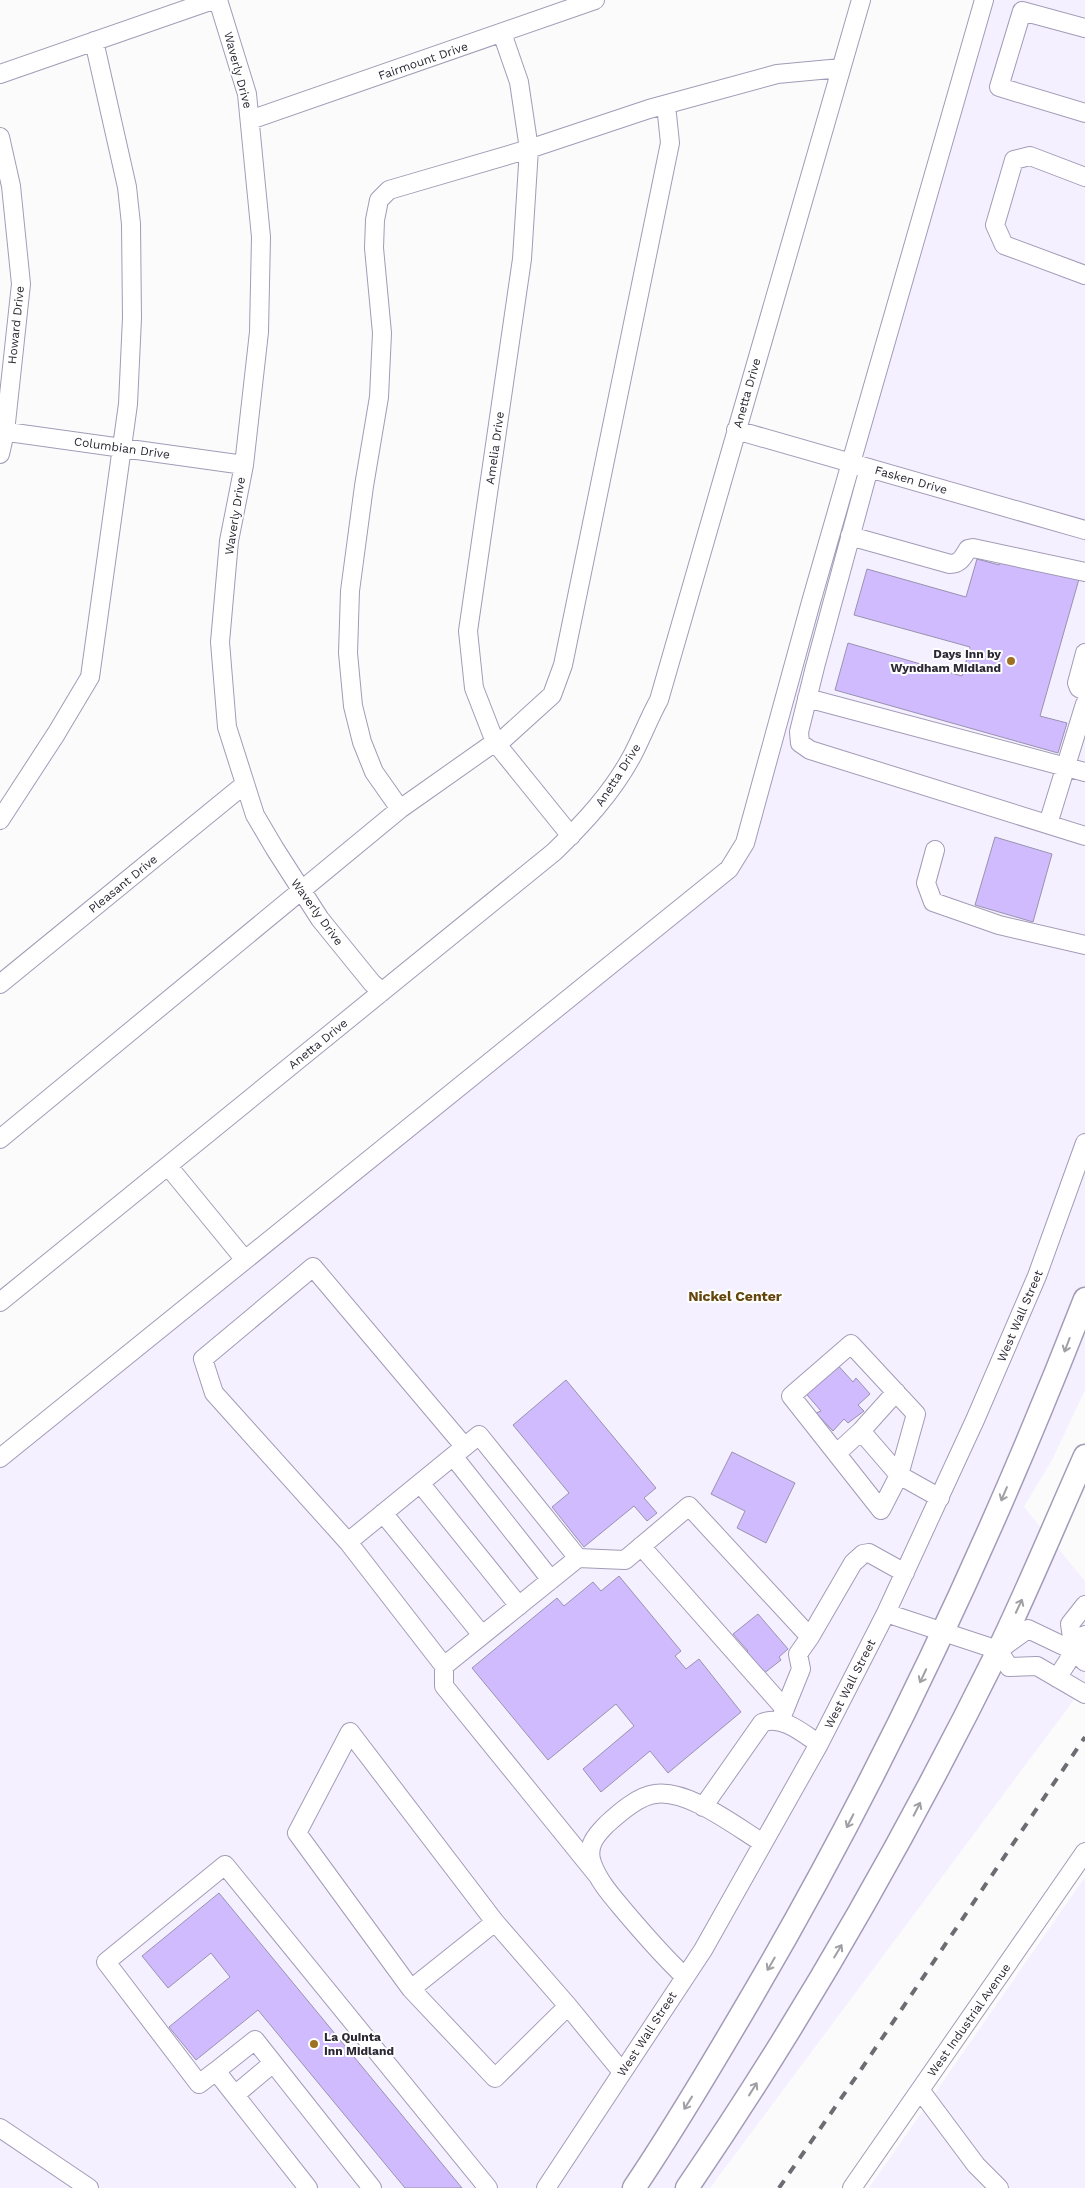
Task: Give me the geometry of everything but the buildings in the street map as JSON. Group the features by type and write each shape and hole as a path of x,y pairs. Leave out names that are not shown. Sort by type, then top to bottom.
{"main road":[{"path":"634,2188 722,2048 784,1941 838,1844 910,1704 944,1632 1054,1378 1085,1300"},
{"path":"687,2188 739,2112 843,1943 913,1817 998,1650 1085,1456"}],"street":[{"path":"0,74 213,0"},
{"name":"Waverly Drive","path":"218,0 247,94 261,237 259,332 244,465 230,541 220,642 227,727 256,815 320,919 372,983 382,992"},
{"name":"Fairmount Drive","path":"250,120 594,0"},
{"name":"Anetta Drive","path":"0,1302 554,852 593,812 621,774 645,732 659,700 861,0"},
{"path":"0,1458 729,869 745,843 811,602 861,466 984,0"},
{"path":"1085,28 1022,11 999,87 1085,113"},
{"name":"Amelia Drive","path":"502,33 518,82 529,149 522,259 468,631 474,688 497,743 571,836"},
{"path":"0,820 51,742 90,677 128,404 132,318 131,224 126,187 94,41"},
{"path":"400,809 374,772 362,742 353,706 348,653 350,592 364,486 379,397 382,333 374,248 375,220 379,200 389,190 529,149 666,105 777,74 841,68"},
{"path":"0,1139 400,809 497,743 552,695 563,665 670,143 666,105"},
{"name":"Howard Drive","path":"0,137 11,186 21,284 0,454"},
{"path":"1085,177 1030,156 1014,160 995,225 1004,245 1085,277"},
{"name":"Fasken Drive","path":"736,430 1085,530"},
{"name":"Columbian Drive","path":"2,432 244,465"},
{"path":"861,466 850,536 807,698 799,732 800,744 810,750 1085,836"},
{"path":"850,536 950,564 961,561 968,549 973,548 1085,572"},
{"path":"1085,652 1078,683 1078,688 1085,691"},
{"path":"807,698 1085,772"},
{"path":"1048,824 1085,704"},
{"name":"Pleasant Drive","path":"0,984 246,784"},
{"path":"935,850 926,883 933,902 999,925 1085,945"},
{"name":"West Wall Street","path":"546,2188 702,1950 819,1744 886,1613 940,1498 1037,1276 1085,1143"},
{"path":"168,1166 245,1260"},
{"path":"551,1580 459,1451 313,1267 203,1359 214,1393 348,1542 444,1666 444,1686 655,1949 685,1977"},
{"path":"851,1344 896,1392 916,1414 899,1475 881,1510 791,1396 851,1344"},
{"path":"836,1453 861,1431 896,1392"},
{"path":"861,1431 899,1475 940,1498"},
{"path":"348,1542 478,1434 578,1558"},
{"path":"420,1483 519,1606"},
{"path":"444,1666 578,1558 625,1560 689,1506 810,1637"},
{"path":"383,1513 482,1635"},
{"path":"641,1546 782,1715 819,1744"},
{"path":"703,1807 762,1723 782,1715 801,1669 798,1654 853,1563 863,1554 869,1553 905,1573"},
{"path":"1079,1656 1070,1624 1085,1605"},
{"path":"886,1613 998,1650 1009,1666 1036,1666 1085,1694"},
{"path":"998,1650 1028,1629 1079,1656"},
{"path":"1057,1678 1079,1656 1085,1635"},
{"path":"568,2006 495,2078 411,1989 297,1833 350,1732 495,1922 568,2006 622,2072"},
{"path":"598,1876 591,1862 590,1852 594,1837 611,1820 639,1800 653,1794 670,1794 703,1807 763,1843"},
{"name":"West Industrial Avenue","path":"852,2188 1085,1852"},
{"path":"372,2188 255,2040 200,2084 106,1962 225,1865 488,2188"},
{"path":"411,1989 495,1922"},
{"path":"235,2095 273,2063"},
{"path":"216,2072 308,2188"},
{"path":"920,2090 976,2166 999,2188"},
{"path":"0,2128 89,2188"}],"shaded area":[{"path":"990,0 1085,0 1085,1390 1052,1460 1024,1507 1085,1581 1085,1685 710,2188 0,2188 0,1463 740,860"},
{"path":"1085,1877 1085,2188 869,2188"}],"railway":[{"path":"779,2188 1085,1737"}],"place":[{"name":"Days Inn by Wyndham Midland","path":"1011,661"},
{"name":"La Quinta Inn Midland","path":"314,2044"}],"district":[{"name":"Nickel Center","path":"735,1296"}]}
